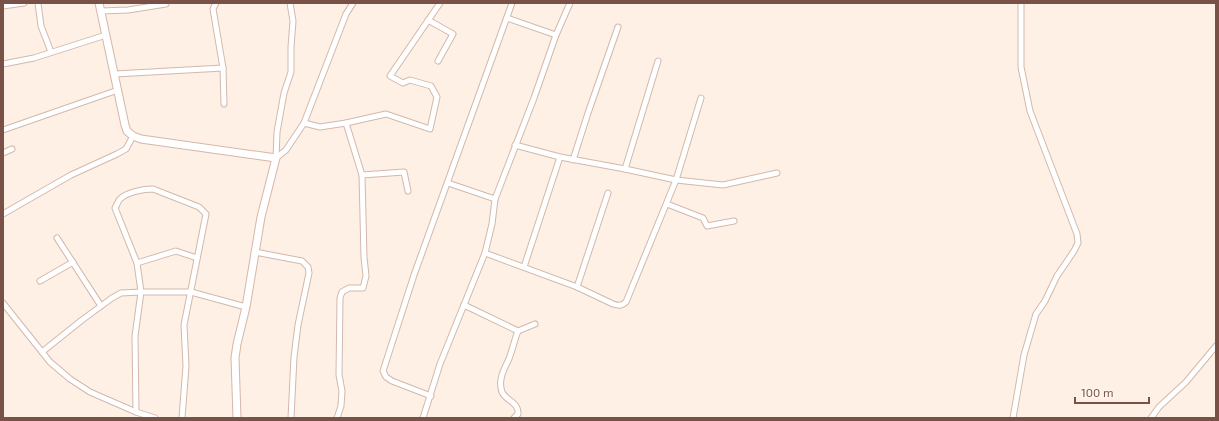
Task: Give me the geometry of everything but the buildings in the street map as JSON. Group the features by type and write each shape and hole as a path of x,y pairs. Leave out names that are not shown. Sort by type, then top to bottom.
{"street":[{"path":"3,6 24,3"},
{"path":"38,3 41,26 51,52"},
{"path":"99,3 127,132 133,136 142,138 276,158 286,150 304,124 346,14 354,3"},
{"path":"216,3 214,9 223,68 224,104"},
{"path":"237,418 235,358 239,332 246,307 261,217 276,158 277,132 284,93 291,72 293,21 290,3"},
{"path":"304,124 320,127 386,114 430,128 438,96 431,86 410,80 403,82 390,76 440,3"},
{"path":"431,396 392,381 383,371 414,275 512,3"},
{"path":"423,418 440,364 485,253 492,224 495,199 534,98 556,35 570,3"},
{"path":"1013,418 1024,355 1036,314 1045,301 1057,276 1078,243 1077,234 1030,111 1022,67 1021,3"},
{"path":"101,11 128,10 166,4"},
{"path":"507,18 556,35"},
{"path":"428,20 454,34 438,60"},
{"path":"573,160 618,27"},
{"path":"3,64 34,58 106,34"},
{"path":"625,168 658,61"},
{"path":"115,74 223,68"},
{"path":"3,130 118,90"},
{"path":"485,253 577,287 614,304 620,306 626,302 676,180 701,98"},
{"path":"337,418 341,406 342,391 339,375 340,298 342,292 349,288 363,288 366,276 364,257 362,175 346,123"},
{"path":"3,214 71,175 126,149 133,136"},
{"path":"515,145 573,160 625,168 676,180 724,185 777,173"},
{"path":"3,153 12,149"},
{"path":"524,267 560,157"},
{"path":"362,175 404,172 408,191"},
{"path":"448,183 495,199"},
{"path":"136,412 135,336 141,292 137,263 116,208 121,199 139,190 154,189 199,207 206,214 184,325 186,366 182,418"},
{"path":"577,287 608,193"},
{"path":"667,204 703,218 707,226 734,221"},
{"path":"57,238 102,306"},
{"path":"137,263 176,251 197,258"},
{"path":"256,252 302,261 308,267 294,357 291,418"},
{"path":"40,281 73,262"},
{"path":"42,352 112,298 121,293 191,292 246,307"},
{"path":"3,303 50,362 60,370 90,392 136,412 155,418"},
{"path":"464,305 518,331 535,324"},
{"path":"514,418 518,414 518,408 502,393 501,384 503,371 508,362 518,331"},
{"path":"1150,418 1159,407 1186,382 1216,346"}]}
